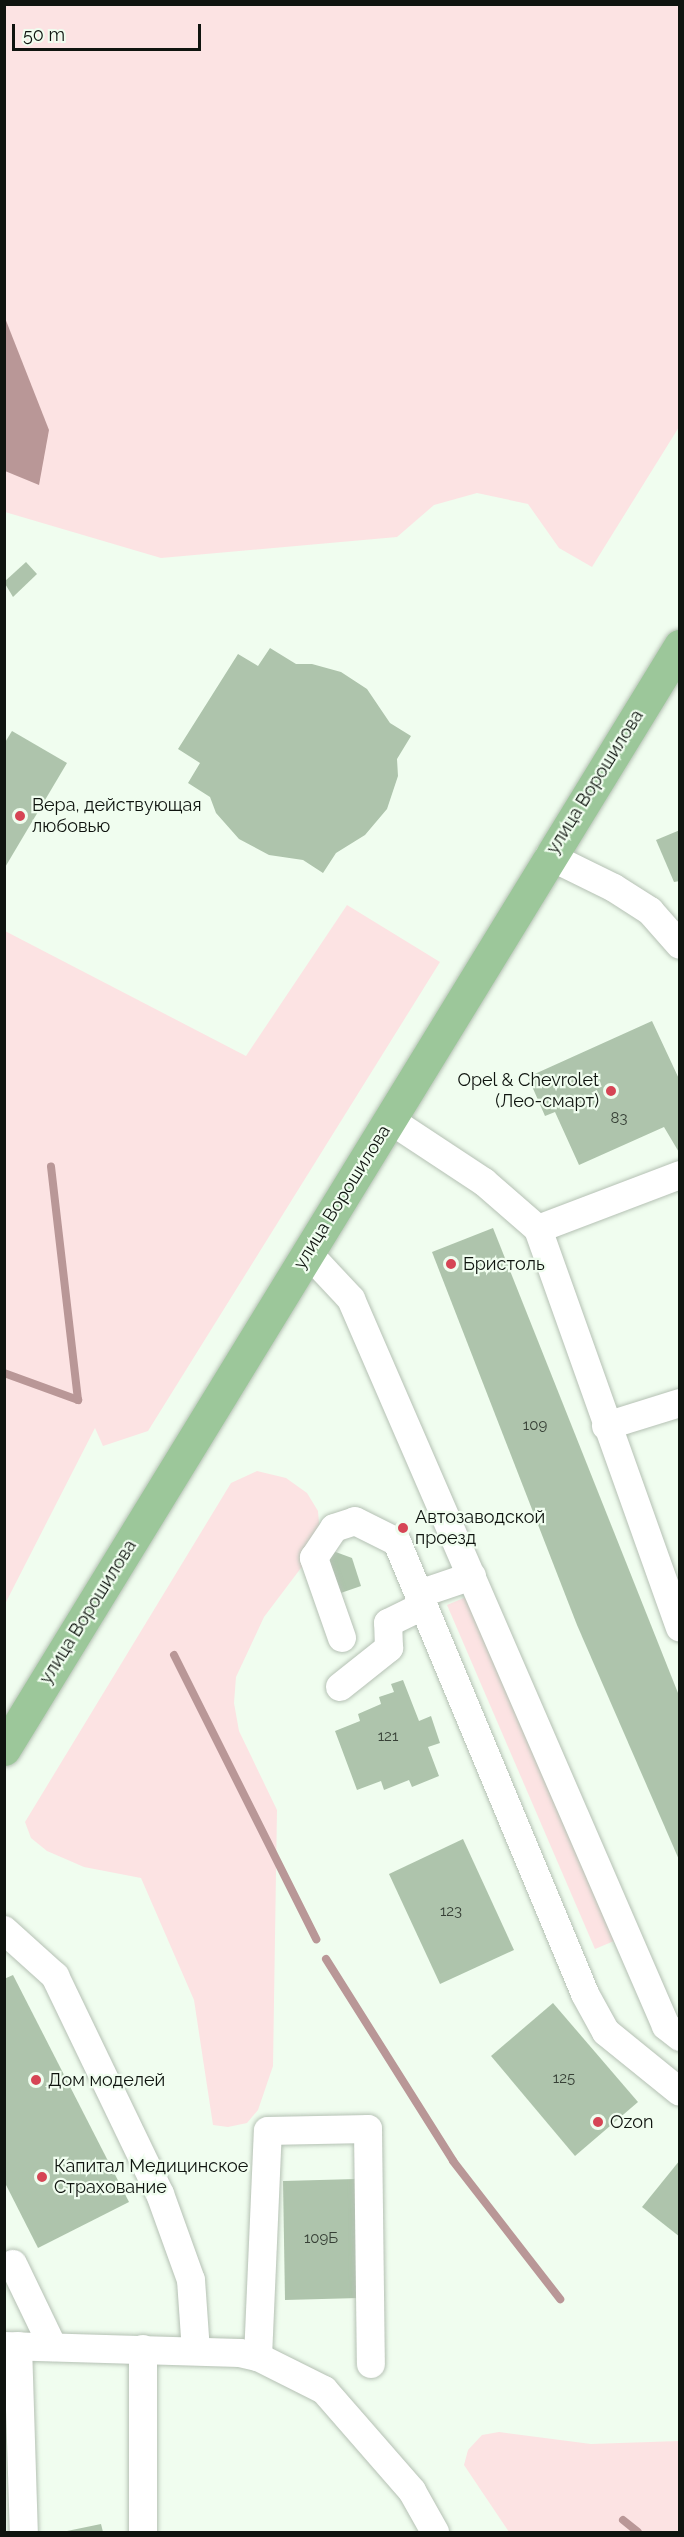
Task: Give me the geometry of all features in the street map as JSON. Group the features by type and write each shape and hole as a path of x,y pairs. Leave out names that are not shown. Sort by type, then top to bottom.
{"main road":[{"name":"улица Ворошилова","path":"4,1749 390,1120 549,856 680,646"}],"street":[{"path":"549,856 614,888 650,911 680,945"},
{"path":"390,1120 484,1182 538,1229 606,1426 678,1620"},
{"path":"538,1229 680,1175"},
{"path":"308,1253 351,1299 472,1576 675,2023"},
{"path":"606,1426 680,1403"},
{"path":"342,1638 315,1558 334,1528 355,1521 396,1542 590,2003 606,2032 680,2092"},
{"path":"340,1687 389,1648 388,1623 421,1600 472,1576"},
{"path":"4,1930 55,1976 165,2204 191,2280 196,2351"},
{"path":"258,2357 268,2131 368,2129 371,2364"},
{"path":"13,2264 53,2347"},
{"path":"24,2532 11,2346 196,2351 258,2357 324,2390 412,2491 435,2532"},
{"path":"142,2532 143,2349"}],"shaded area":[{"path":"4,5 679,5 679,427 592,567 559,548 528,504 477,493 434,505 397,537 161,558 5,512"},
{"path":"5,318 49,430 39,485 5,471"},
{"path":"347,905 440,962 148,1431 103,1446 95,1428 5,1604 5,931 246,1056"},
{"path":"257,1471 286,1478 307,1493 318,1511 320,1534 310,1556 264,1617 236,1677 234,1703 239,1731 277,1810 273,2066 258,2110 247,2123 228,2127 213,2125 194,2000 141,1878 84,1867 47,1851 31,1838 25,1822 231,1483"},
{"path":"466,1597 614,1941 595,1949 447,1605"},
{"path":"499,2432 591,2444 679,2441 679,2532 509,2532 464,2465 468,2450 482,2435"}],"building":[{"path":"26,562 37,574 13,597 4,582"},
{"path":"270,648 296,664 312,664 341,672 367,689 390,723 411,736 397,759 398,776 387,809 365,835 336,853 323,873 303,860 269,855 239,839 216,813 210,797 188,783 200,763 178,749 238,654 258,666"},
{"name":"Вера, действующая любовью","path":"12,731 67,763 4,869 4,744"},
{"path":"680,830 680,881 674,882 656,840"},
{"path":"652,1021 680,1081 680,1154 664,1127 579,1165 555,1112 545,1116 528,1077"},
{"path":"493,1228 680,1698 680,1862 577,1625 432,1252"},
{"path":"333,1551 352,1558 361,1586 335,1595 327,1560"},
{"path":"403,1680 419,1721 431,1716 440,1743 428,1747 439,1776 412,1787 409,1780 384,1790 381,1781 357,1790 335,1731 360,1721 358,1714 381,1704 379,1697 394,1692 391,1684"},
{"path":"463,1839 514,1950 440,1984 389,1874"},
{"name":"Дом моделей","path":"13,1975 129,2202 38,2248 4,2181 4,1979"},
{"path":"553,2003 638,2102 575,2156 491,2056"},
{"path":"680,2160 680,2237 642,2207"},
{"path":"356,2179 359,2298 285,2300 283,2181"},
{"path":"101,2524 103,2532 67,2532 67,2531"}],"waterway":[{"path":"4,1373 78,1400 51,1167"},
{"path":"174,1655 316,1939"},
{"path":"326,1959 453,2161 560,2299"},
{"path":"623,2520 638,2532"}],"place":[{"name":"Вера, действующая любовью","path":"20,816"},
{"name":"Opel & Chevrolet (Лео-смарт)","path":"611,1091"},
{"name":"Бристоль","path":"451,1264"},
{"name":"Автозаводской проезд","path":"403,1528"},
{"name":"Дом моделей","path":"36,2080"},
{"name":"Ozon","path":"598,2122"},
{"name":"Капитал Медицинское Страхование","path":"42,2177"}]}
